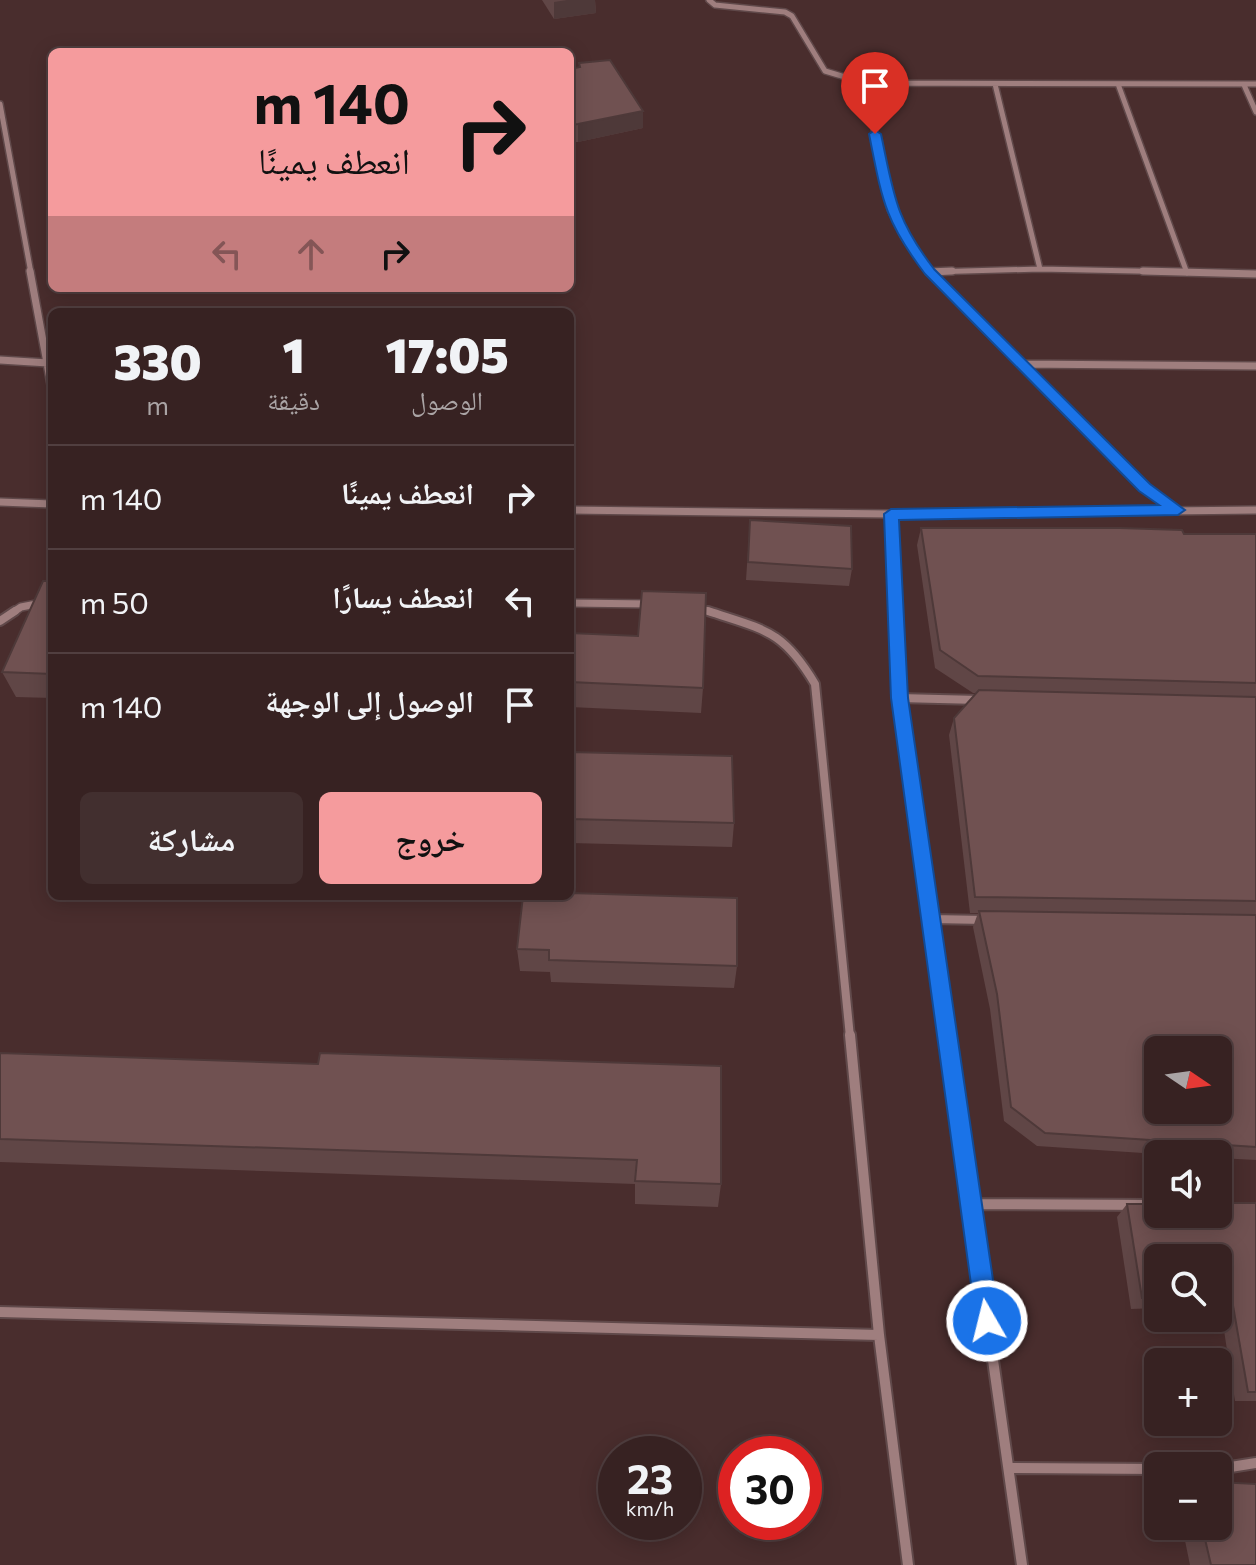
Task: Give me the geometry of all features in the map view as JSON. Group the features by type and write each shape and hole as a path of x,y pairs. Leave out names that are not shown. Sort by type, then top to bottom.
{"street":[{"path":"709,0 715,5 785,12 792,16 825,71 865,83 1256,84"},
{"path":"865,83 890,209 903,236 929,272 1144,488 1178,510"},
{"path":"995,84 1040,269"},
{"path":"1118,84 1187,273"},
{"path":"1244,85 1256,112"},
{"path":"0,104 48,363 0,360"},
{"path":"929,272 1040,269 1256,274"},
{"path":"1021,364 1256,366"},
{"path":"0,502 48,504"},
{"path":"574,510 891,514 1256,510"},
{"path":"891,514 899,698 1022,1565"},
{"path":"0,621 21,607 48,602"},
{"path":"574,603 666,604"},
{"path":"682,604 728,615 767,631 796,652 815,684 879,1335 908,1565"},
{"path":"899,698 992,700"},
{"path":"931,919 993,920"},
{"path":"971,1204 1144,1205"},
{"path":"0,1312 879,1335"},
{"path":"1232,1467 1256,1463"},
{"path":"1009,1468 1144,1469"}],"building":[{"path":"610,60 643,111 574,124 574,68 580,67 579,63"},
{"path":"750,520 851,526 852,569 748,562"},
{"path":"921,528 1120,528 1182,530 1184,534 1256,534 1256,683 978,676 940,650"},
{"path":"43,581 48,581 48,674 2,672"},
{"path":"642,591 706,593 703,688 574,682 574,633 638,636"},
{"path":"979,690 1256,697 1256,901 975,897 954,718"},
{"path":"574,752 732,756 734,823 574,819"},
{"path":"574,893 737,898 737,966 549,960 549,950 517,949 523,900 574,900"},
{"path":"979,911 1256,915 1256,1147 1232,1145 1232,1140 1150,1140 1045,1133 1011,1107 997,994"},
{"path":"0,1053 318,1064 320,1053 721,1066 721,1184 635,1181 637,1160 0,1139"},
{"path":"1232,1203 1256,1203 1256,1392 1248,1392 1232,1300 1232,1244 1144,1244 1142,1298 1127,1204 1144,1204 1144,1228 1232,1228"},
{"path":"1232,1483 1256,1484 1256,1565 1211,1565 1205,1540 1232,1540"}],"route":[{"path":"875,134 890,209 903,236 929,272 1144,488 1178,510 891,514 899,698 987,1321"}]}
